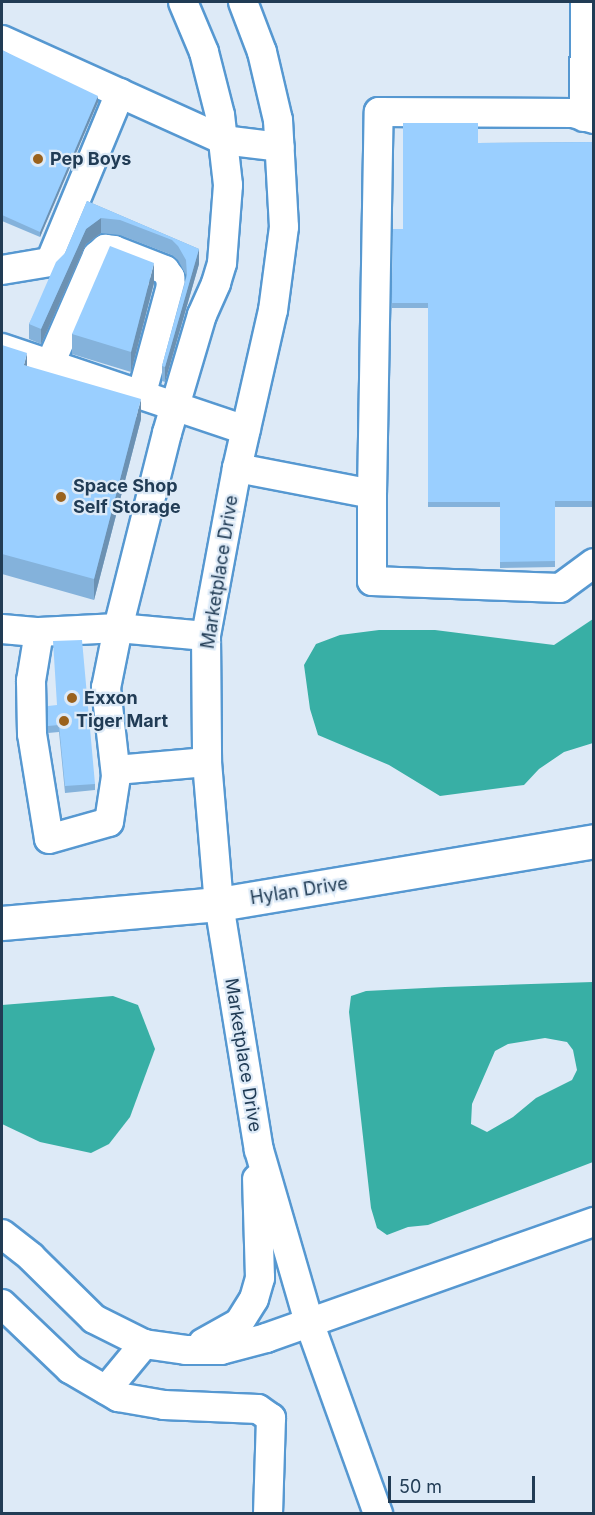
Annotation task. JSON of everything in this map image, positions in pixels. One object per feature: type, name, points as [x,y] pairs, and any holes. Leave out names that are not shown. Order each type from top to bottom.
[{"type":"main road","name":"Hylan Drive","points":[[2,924],[219,904],[594,841]]},
{"type":"street","points":[[39,632],[31,681],[32,734],[49,839],[109,822],[116,770],[106,688],[118,628],[176,405],[202,315],[216,284],[222,263],[228,185],[223,140],[204,52],[183,2]]},
{"type":"street","name":"Marketplace Drive","points":[[243,2],[262,52],[278,120],[284,227],[273,310],[237,468],[206,636],[207,762],[219,904],[259,1150],[309,1322],[378,1514]]},
{"type":"street","points":[[585,2],[589,118],[573,113],[379,112],[372,581],[560,588],[594,563]]},
{"type":"street","points":[[2,40],[223,140],[280,147]]},
{"type":"street","points":[[2,270],[50,262],[120,93]]},
{"type":"street","points":[[50,364],[97,256],[105,249],[114,250],[165,270],[170,277],[171,286],[142,393]]},
{"type":"street","points":[[2,348],[142,393],[246,430]]},
{"type":"street","points":[[237,468],[372,494]]},
{"type":"street","points":[[2,629],[39,632],[118,628],[206,636]]},
{"type":"street","points":[[116,770],[207,762]]},
{"type":"street","name":"Marketplace Drive","points":[[186,1350],[222,1335],[239,1323],[254,1299],[260,1278],[256,1186],[259,1150]]},
{"type":"street","points":[[2,1234],[31,1257],[94,1319],[144,1344],[186,1350],[221,1350],[266,1338],[594,1222]]},
{"type":"street","points":[[2,1304],[70,1369],[118,1396],[164,1405],[258,1409],[270,1418],[268,1514]]},
{"type":"street","points":[[106,1390],[144,1344]]},
{"type":"shaded area","points":[[593,619],[593,743],[564,752],[539,769],[524,785],[440,796],[389,765],[318,735],[310,709],[304,665],[316,644],[340,635],[379,630],[435,630],[554,645]]},
{"type":"shaded area","points":[[593,982],[593,1162],[428,1225],[408,1227],[387,1235],[377,1228],[371,1208],[349,1012],[351,996],[366,991]],"holes":[[[545,1038],[567,1042],[573,1050],[577,1070],[572,1080],[536,1098],[513,1117],[487,1132],[471,1124],[472,1104],[495,1051],[508,1044]]]},
{"type":"shaded area","points":[[113,996],[138,1005],[155,1049],[130,1117],[109,1144],[91,1153],[40,1142],[2,1124],[2,1005]]},
{"type":"building","name":"Pep Boys","points":[[2,50],[98,96],[40,232],[2,215]]},
{"type":"building","points":[[403,123],[478,123],[478,143],[594,142],[594,501],[555,501],[555,561],[500,562],[500,502],[428,502],[428,303],[392,303],[393,229],[403,229]]},
{"type":"building","points":[[87,201],[199,249],[165,367],[162,366],[187,275],[186,260],[172,240],[120,220],[101,218],[86,229],[41,329],[29,324],[56,262],[65,253]]},
{"type":"building","points":[[110,246],[154,263],[131,352],[72,334]]},
{"type":"building","name":"Space Shop Self Storage","points":[[2,345],[27,353],[24,365],[141,399],[94,579],[2,554]]},
{"type":"building","points":[[82,640],[95,784],[65,786],[59,725],[48,726],[48,706],[57,705],[53,641]]},
{"type":"place","name":"Pep Boys","points":[[38,159]]},
{"type":"place","name":"Space Shop Self Storage","points":[[61,497]]},
{"type":"place","name":"Exxon","points":[[72,698]]},
{"type":"place","name":"Tiger Mart","points":[[64,721]]}]
